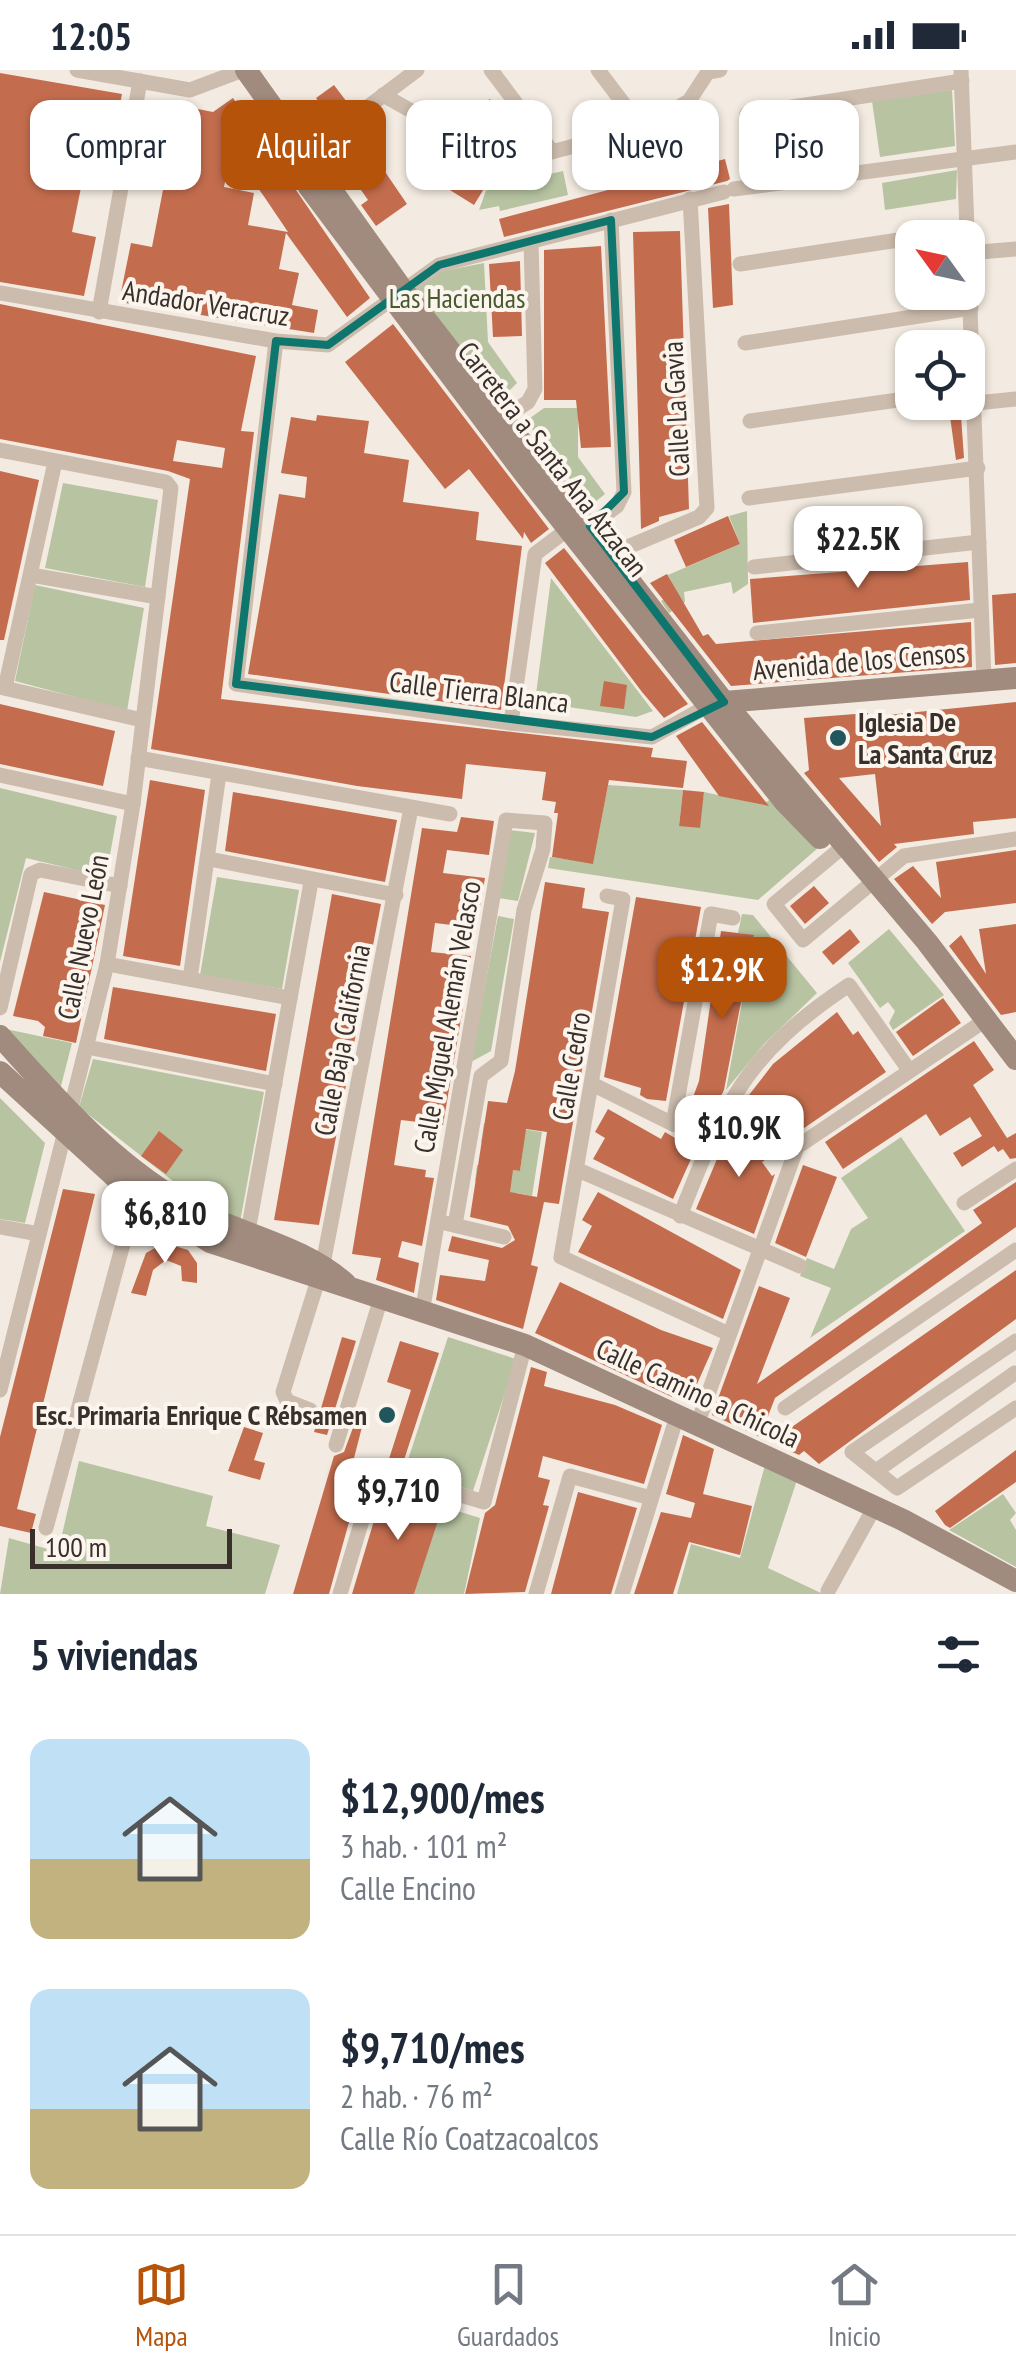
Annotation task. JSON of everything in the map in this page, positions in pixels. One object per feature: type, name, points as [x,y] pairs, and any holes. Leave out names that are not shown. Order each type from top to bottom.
[{"type":"street","points":[[77,70],[196,90],[241,71]]},
{"type":"street","points":[[376,100],[417,70]]},
{"type":"street","points":[[491,70],[514,100]]},
{"type":"street","points":[[598,70],[621,100]]},
{"type":"street","name":"Carretera a Santa Ana Atzacan","points":[[241,71],[260,100]]},
{"type":"street","points":[[686,100],[712,71]]},
{"type":"street","points":[[826,100],[962,76],[968,220]]},
{"type":"street","points":[[99,312],[140,81]]},
{"type":"street","points":[[382,95],[406,109]]},
{"type":"street","name":"Andador Veracruz","points":[[0,293],[276,341],[328,345],[439,264],[729,190],[1016,152]]},
{"type":"street","name":"Carretera a Santa Ana Atzacan","points":[[321,190],[396,294],[715,703],[750,732],[1016,1059]]},
{"type":"street","name":"Calle La Gavia","points":[[611,554],[699,518],[707,508],[690,199]]},
{"type":"street","points":[[511,724],[535,554],[617,506],[624,492],[610,220]]},
{"type":"street","points":[[740,264],[895,241]]},
{"type":"street","points":[[506,417],[528,402],[534,389],[531,242]]},
{"type":"street","points":[[985,252],[1016,249]]},
{"type":"street","name":"Carretera a Santa Ana Atzacan","points":[[396,294],[506,417],[579,527],[611,554],[792,811],[845,852]]},
{"type":"street","points":[[745,343],[957,310]]},
{"type":"street","name":"Calle Tierra Blanca","points":[[276,341],[236,684],[511,724],[652,738],[715,703]]},
{"type":"street","points":[[985,395],[1016,399]]},
{"type":"street","points":[[750,421],[895,400]]},
{"type":"street","points":[[975,420],[984,680]]},
{"type":"street","points":[[0,450],[55,462],[2,688],[142,720]]},
{"type":"street","name":"Calle Nuevo León","points":[[0,1390],[108,964],[138,758],[170,485],[55,462]]},
{"type":"street","points":[[749,498],[978,468]]},
{"type":"street","points":[[754,567],[979,542]]},
{"type":"street","points":[[31,575],[158,598]]},
{"type":"street","points":[[757,632],[980,610]]},
{"type":"street","name":"Avenida de los Censos","points":[[715,703],[1016,678]]},
{"type":"street","points":[[750,732],[748,711],[767,698]]},
{"type":"street","points":[[138,758],[450,814]]},
{"type":"street","points":[[0,774],[132,804]]},
{"type":"street","points":[[190,979],[219,774]]},
{"type":"street","name":"Calle Baja California","points":[[310,1410],[287,1401],[283,1392],[320,1272],[411,808]]},
{"type":"street","name":"Calle Miguel Alemán Velasco","points":[[422,1313],[506,820],[545,823],[543,850],[524,910],[500,1062],[481,1076],[455,1224]]},
{"type":"street","points":[[845,852],[774,904],[803,940],[872,879],[911,853],[1016,838]]},
{"type":"street","points":[[209,859],[311,882],[396,895]]},
{"type":"street","points":[[0,1008],[31,874],[35,871],[120,886]]},
{"type":"street","points":[[246,1244],[311,882]]},
{"type":"street","name":"Calle Cedro","points":[[607,896],[623,898],[594,1085],[561,1257],[729,1334]]},
{"type":"street","points":[[492,907],[524,910]]},
{"type":"street","points":[[674,1124],[711,914],[734,918]]},
{"type":"street","points":[[108,964],[290,998]]},
{"type":"street","points":[[680,1216],[730,1098],[768,1050],[849,984],[909,1070]]},
{"type":"street","points":[[622,1594],[651,1498],[729,1334],[797,1147],[986,1019]]},
{"type":"street","name":"Calle Camino a Chicola","points":[[0,1036],[67,1123]]},
{"type":"street","points":[[87,1047],[276,1084]]},
{"type":"street","name":"Calle Camino a Chicola","points":[[0,1072],[67,1123],[140,1187],[202,1213],[246,1244],[422,1313],[525,1344],[874,1508],[1016,1580]]},
{"type":"street","points":[[460,1078],[481,1076]]},
{"type":"street","points":[[594,1085],[674,1124],[711,1136]]},
{"type":"street","points":[[964,1203],[1016,1169]]},
{"type":"street","points":[[578,1170],[800,1266]]},
{"type":"street","points":[[46,1528],[140,1187]]},
{"type":"street","points":[[436,1222],[504,1237]]},
{"type":"street","points":[[0,1227],[39,1234]]},
{"type":"street","points":[[786,1408],[1016,1250]]},
{"type":"street","points":[[336,1445],[381,1298]]},
{"type":"street","points":[[0,1320],[17,1323]]},
{"type":"street","points":[[1016,1341],[852,1452],[897,1488],[1016,1408]]},
{"type":"street","points":[[340,1594],[377,1470],[484,1502],[525,1344]]},
{"type":"street","points":[[876,1471],[1016,1374],[1000,1351]]},
{"type":"street","points":[[536,1594],[570,1476],[651,1498]]},
{"type":"street","points":[[828,1592],[874,1508]]},
{"type":"highlighted area","points":[[611,220],[624,492],[590,526],[724,702],[652,737],[236,684],[276,341],[328,345],[439,265]]},
{"type":"green space","points":[[952,90],[955,146],[880,157],[872,101]]},
{"type":"green space","points":[[957,170],[956,199],[885,210],[882,183]]},
{"type":"green space","points":[[563,171],[568,195],[500,211],[499,206],[479,210],[486,190],[552,190],[552,174]]},
{"type":"green space","name":"Las Haciendas","points":[[484,263],[488,342],[517,383],[509,391],[492,388],[414,290],[438,272]]},
{"type":"green space","points":[[544,408],[578,408],[578,457],[605,494],[590,506],[526,421]]},
{"type":"green space","points":[[63,483],[158,500],[145,587],[45,568]]},
{"type":"green space","points":[[747,511],[748,584],[733,594],[731,582],[684,592],[685,602],[669,613],[661,601],[677,592],[668,575],[740,544],[729,516]]},
{"type":"green space","points":[[551,578],[653,711],[636,717],[535,702]]},
{"type":"green space","points":[[35,585],[144,608],[127,711],[15,681]]},
{"type":"green space","points":[[608,785],[683,790],[679,825],[699,828],[704,792],[763,805],[769,800],[818,848],[758,900],[548,868],[550,857],[593,863]]},
{"type":"green space","points":[[0,788],[117,816],[106,877],[26,858],[0,962]]},
{"type":"green space","points":[[509,830],[535,833],[518,901],[498,898]]},
{"type":"green space","points":[[217,877],[299,890],[282,989],[200,975]]},
{"type":"green space","points":[[742,914],[753,915],[817,993],[764,1044],[726,1090],[754,936],[738,933]]},
{"type":"green space","points":[[498,916],[514,919],[491,1051],[471,1062]]},
{"type":"green space","points":[[889,929],[944,995],[893,1030],[889,1023],[895,1011],[888,1002],[880,1008],[848,963]]},
{"type":"green space","points":[[1,1028],[72,1043],[60,1090]]},
{"type":"green space","points":[[93,1059],[264,1092],[240,1222],[211,1211],[79,1107]]},
{"type":"green space","points":[[747,1094],[793,1140],[788,1153],[758,1141],[761,1132],[731,1119]]},
{"type":"green space","points":[[0,1098],[45,1143],[25,1223],[0,1219]]},
{"type":"green space","points":[[484,1123],[542,1132],[532,1196],[517,1193],[515,1202],[508,1201],[510,1186],[475,1181],[477,1165],[520,1171],[523,1149],[481,1143]]},
{"type":"green space","points":[[901,1137],[965,1231],[810,1338],[831,1288],[800,1276],[807,1258],[834,1269],[851,1229],[868,1218],[841,1178]]},
{"type":"green space","points":[[448,1337],[516,1359],[473,1491],[405,1469]]},
{"type":"green space","points":[[79,1461],[213,1496],[206,1526],[280,1545],[265,1594],[0,1594],[9,1538],[58,1552]]},
{"type":"green space","points":[[765,1465],[798,1477],[768,1568],[823,1594],[677,1594],[691,1544],[740,1558]]},
{"type":"green space","points":[[1003,1494],[1016,1513],[1010,1520],[1016,1530],[1016,1567],[949,1530]]},
{"type":"green space","points":[[441,1506],[480,1518],[464,1594],[414,1594]]},
{"type":"building","points":[[0,73],[122,94],[121,100],[30,100],[30,190],[81,190],[72,232],[96,237],[84,296],[0,282]]},
{"type":"building","points":[[334,85],[345,100],[317,100]]},
{"type":"building","points":[[221,106],[221,190],[254,193],[248,225],[288,232],[259,190],[296,190],[370,298],[347,317],[286,233],[279,269],[299,273],[292,305],[318,310],[314,333],[119,302],[131,243],[152,247],[163,190],[201,190],[201,110],[213,112]]},
{"type":"building","points":[[725,159],[730,179],[719,183],[719,161]]},
{"type":"building","points":[[386,173],[407,204],[376,226],[361,205],[368,200],[361,190],[386,190]]},
{"type":"building","points":[[450,190],[483,190],[474,205]]},
{"type":"building","points":[[608,190],[691,190],[504,237],[499,219]]},
{"type":"building","points":[[729,204],[733,305],[713,308],[708,208]]},
{"type":"building","points":[[680,231],[689,509],[659,517],[659,521],[641,529],[633,232]]},
{"type":"building","points":[[601,246],[611,447],[581,448],[576,400],[544,400],[544,250]]},
{"type":"building","points":[[520,261],[522,336],[493,337],[489,264]]},
{"type":"building","points":[[0,304],[256,356],[241,431],[254,432],[221,699],[653,748],[651,757],[687,761],[683,788],[609,780],[593,864],[552,857],[558,813],[554,813],[556,802],[542,800],[546,772],[466,764],[462,799],[357,786],[151,749],[190,479],[168,471],[0,439]],"holes":[[[177,440],[225,448],[222,468],[173,461]]]},
{"type":"building","points":[[393,324],[549,529],[531,543],[524,532],[523,539],[469,469],[445,489],[345,362]]},
{"type":"building","points":[[317,415],[369,421],[364,453],[409,460],[403,502],[479,512],[476,540],[522,546],[501,710],[248,674],[279,494],[305,498],[307,477],[281,473],[291,417],[316,421]]},
{"type":"building","points":[[950,420],[961,420],[964,458],[956,460]]},
{"type":"building","points":[[0,471],[39,480],[4,640],[0,640]]},
{"type":"building","points":[[728,516],[740,544],[686,567],[674,540]]},
{"type":"building","points":[[564,548],[688,704],[664,718],[642,692],[545,563]]},
{"type":"building","points":[[968,562],[970,600],[753,623],[750,579]]},
{"type":"building","points":[[667,574],[703,636],[708,634],[716,644],[971,622],[972,667],[731,686],[650,583]]},
{"type":"building","points":[[1016,593],[1016,663],[995,665],[992,595]]},
{"type":"building","points":[[604,681],[627,685],[624,709],[600,706]]},
{"type":"building","points":[[1016,702],[1016,818],[973,822],[974,834],[894,844],[897,847],[879,862],[804,773],[809,770],[804,718],[868,713],[868,717]],"holes":[[[875,774],[881,826],[839,778]]]},
{"type":"building","points":[[0,704],[115,731],[103,786],[0,764]]},
{"type":"building","points":[[702,722],[769,806],[719,796],[676,736]]},
{"type":"building","points":[[150,780],[205,790],[180,966],[123,956]]},
{"type":"building","points":[[683,790],[704,792],[700,828],[679,826]]},
{"type":"building","points":[[233,792],[397,820],[385,882],[225,851]]},
{"type":"building","points":[[461,817],[494,821],[489,855],[447,850],[443,873],[485,878],[476,928],[435,923],[431,952],[471,956],[468,975],[453,974],[447,1004],[463,1007],[443,1125],[401,1120],[394,1165],[426,1170],[425,1177],[434,1178],[422,1246],[402,1241],[398,1257],[419,1263],[414,1293],[376,1280],[381,1258],[352,1254],[422,828],[457,832]]},
{"type":"building","points":[[1016,850],[1016,903],[945,912],[932,924],[894,879],[913,866],[941,898],[936,862]]},
{"type":"building","points":[[545,882],[585,888],[582,908],[609,912],[559,1204],[544,1202],[531,1265],[538,1267],[523,1329],[436,1300],[440,1275],[485,1281],[489,1260],[448,1251],[452,1236],[502,1248],[515,1240],[508,1226],[470,1217],[488,1101],[507,1103]],"holes":[[[526,1129],[547,1132],[537,1197],[510,1192],[513,1170],[520,1171]]]},
{"type":"building","points":[[814,886],[829,903],[805,924],[790,906]]},
{"type":"building","points":[[44,892],[105,905],[76,1043],[43,1036],[45,1027],[38,1021],[13,1016]]},
{"type":"building","points":[[332,894],[381,904],[319,1225],[274,1220]]},
{"type":"building","points":[[636,897],[701,907],[666,1101],[647,1099],[640,1095],[641,1088],[604,1077]]},
{"type":"building","points":[[1016,924],[1016,1012],[1001,1015],[949,946],[961,935],[986,974],[979,929]]},
{"type":"building","points":[[850,929],[860,942],[833,965],[822,952]]},
{"type":"building","points":[[721,931],[754,935],[724,1090],[707,1123],[686,1116],[699,1081]]},
{"type":"building","points":[[113,987],[276,1014],[266,1071],[104,1039]]},
{"type":"building","points":[[943,998],[961,1023],[913,1056],[896,1032]]},
{"type":"building","points":[[837,1012],[853,1035],[858,1031],[886,1072],[791,1137],[749,1095],[773,1064]]},
{"type":"building","points":[[974,1041],[994,1070],[973,1085],[1007,1138],[1016,1133],[1016,1158],[1010,1159],[1003,1149],[998,1152],[994,1146],[962,1167],[953,1153],[982,1136],[970,1117],[940,1136],[926,1114],[843,1169],[825,1142]]},
{"type":"building","points":[[608,1109],[661,1139],[665,1132],[695,1150],[673,1199],[593,1159],[605,1138],[595,1132]]},
{"type":"building","points":[[733,1121],[761,1132],[757,1141],[779,1150],[762,1162],[772,1176],[775,1174],[754,1234],[696,1209]]},
{"type":"building","points":[[159,1131],[183,1150],[166,1174],[141,1156]]},
{"type":"building","points":[[803,1165],[837,1177],[806,1257],[775,1243]]},
{"type":"building","points":[[1016,1182],[1016,1227],[775,1398],[760,1437],[712,1415],[759,1286],[790,1298],[757,1384],[982,1223],[973,1210]]},
{"type":"building","points":[[63,1189],[95,1194],[17,1509],[36,1514],[31,1533],[0,1526],[0,1437]]},
{"type":"building","points":[[598,1192],[741,1270],[723,1319],[578,1252],[592,1226],[582,1220]]},
{"type":"building","points":[[164,1243],[188,1250],[197,1263],[197,1283],[182,1281],[181,1266],[166,1260],[153,1270],[146,1296],[131,1293],[146,1253]]},
{"type":"building","points":[[1016,1270],[1016,1319],[819,1464],[804,1451],[799,1455],[790,1451],[779,1436]]},
{"type":"building","points":[[560,1282],[661,1330],[713,1348],[693,1393],[675,1388],[672,1397],[535,1333]]},
{"type":"building","points":[[342,1337],[356,1341],[327,1435],[314,1432]]},
{"type":"building","points":[[400,1341],[439,1353],[402,1466],[388,1462],[411,1390],[387,1382]]},
{"type":"building","points":[[531,1367],[547,1372],[544,1386],[615,1405],[662,1425],[644,1484],[543,1456],[538,1477],[550,1480],[543,1505],[549,1506],[525,1592],[465,1594],[485,1513],[495,1505]]},
{"type":"building","points":[[354,1425],[362,1427],[354,1458],[366,1461],[329,1594],[293,1594],[334,1456],[344,1452]]},
{"type":"building","points":[[244,1427],[263,1433],[254,1460],[265,1463],[260,1480],[228,1471]]},
{"type":"building","points":[[683,1435],[714,1449],[703,1494],[752,1506],[740,1555],[689,1542],[673,1594],[634,1594],[661,1512],[691,1518],[695,1503],[666,1494]]},
{"type":"building","points":[[1016,1450],[1016,1482],[950,1528],[945,1525],[935,1511]]},
{"type":"building","points":[[385,1484],[444,1502],[414,1594],[352,1594]]},
{"type":"building","points":[[578,1492],[637,1508],[611,1594],[551,1594]]},
{"type":"place","name":"Iglesia De La Santa Cruz","points":[[838,738]]},
{"type":"place","name":"Esc. Primaria Enrique C Rébsamen","points":[[387,1415]]}]
